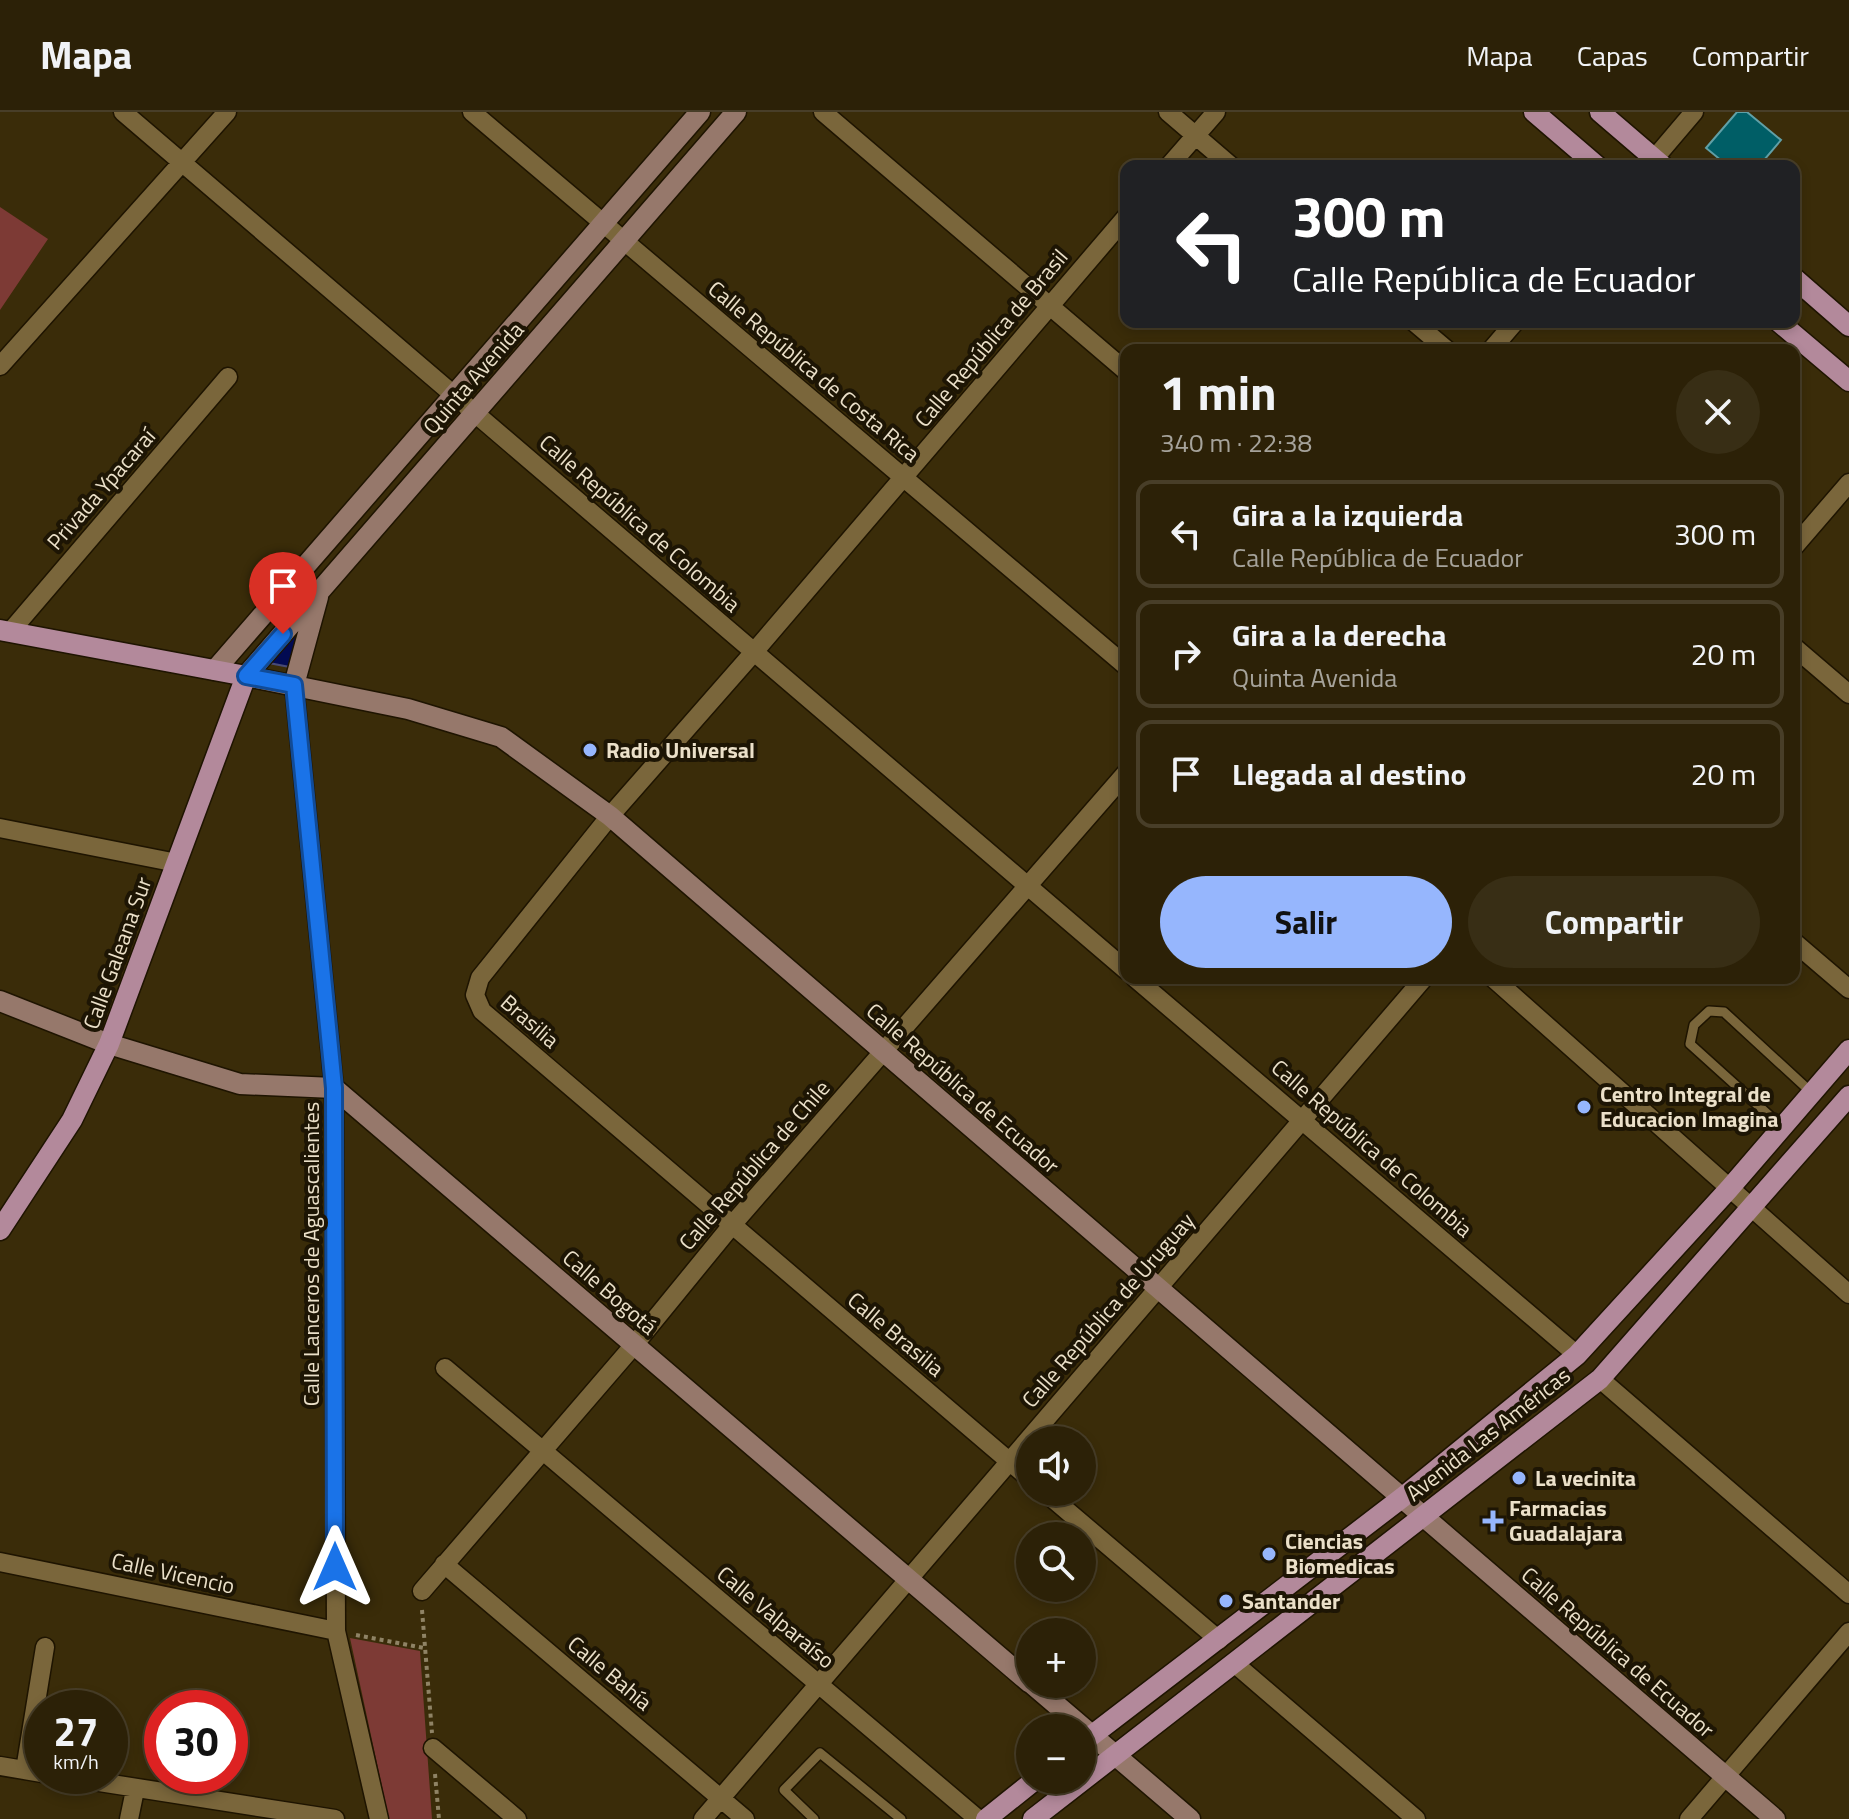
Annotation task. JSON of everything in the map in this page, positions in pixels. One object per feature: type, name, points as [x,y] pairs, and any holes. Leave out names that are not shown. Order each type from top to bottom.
[{"type":"main road","points":[[1534,112],[1590,160]]},
{"type":"main road","points":[[1600,112],[1657,160]]},
{"type":"main road","points":[[1800,283],[1849,326]]},
{"type":"main road","points":[[1786,328],[1849,381]]},
{"type":"main road","name":"Calle República de Ecuador","points":[[5,631],[246,676]]},
{"type":"main road","name":"Calle Galeana Sur","points":[[0,1230],[72,1120],[109,1044],[246,676]]},
{"type":"main road","name":"Avenida Las Américas","points":[[1096,1732],[1403,1497],[1577,1355],[1729,1189],[1849,1050]]},
{"type":"main road","name":"Avenida Las Américas","points":[[1033,1819],[1600,1379],[1849,1096]]},
{"type":"main road","points":[[986,1819],[1017,1794]]},
{"type":"street","name":"Calle República de Colombia","points":[[123,112],[1120,965]]},
{"type":"street","points":[[0,366],[227,112]]},
{"type":"street","name":"Calle República de Costa Rica","points":[[472,112],[1120,661]]},
{"type":"street","name":"Quinta Avenida","points":[[215,670],[700,112]]},
{"type":"street","name":"Quinta Avenida","points":[[246,676],[736,112]]},
{"type":"street","points":[[823,112],[1120,366]]},
{"type":"street","points":[[1168,112],[1224,160]]},
{"type":"street","points":[[1174,160],[1216,112]]},
{"type":"street","points":[[1660,160],[1694,112]]},
{"type":"street","name":"Calle República de Brasil","points":[[610,816],[1120,224]]},
{"type":"street","points":[[1421,328],[1440,344]]},
{"type":"street","points":[[1496,344],[1510,328]]},
{"type":"street","name":"Privada Ypacaraí","points":[[5,631],[228,377]]},
{"type":"street","points":[[1800,540],[1849,483]]},
{"type":"street","points":[[294,685],[319,592]]},
{"type":"street","points":[[1800,652],[1849,694]]},
{"type":"street","name":"Calle República de Ecuador","points":[[246,676],[408,709],[501,737],[610,816],[1775,1819]]},
{"type":"street","name":"Calle Lanceros de Aguascalientes","points":[[294,685],[334,1088],[336,1631],[379,1819]]},
{"type":"street","name":"Calle República de Chile","points":[[422,1591],[634,1345],[732,1225],[1120,780]]},
{"type":"street","name":"Brasilia","points":[[610,816],[480,978],[475,995],[482,1011],[732,1225]]},
{"type":"street","points":[[0,828],[177,863]]},
{"type":"street","points":[[1800,947],[1849,989]]},
{"type":"street","name":"Calle República de Colombia","points":[[1142,984],[1577,1355]]},
{"type":"street","name":"Calle República de Uruguay","points":[[703,1819],[1419,984]]},
{"type":"street","points":[[1500,984],[1849,1294]]},
{"type":"street","points":[[0,1001],[109,1044],[240,1084],[334,1088]]},
{"type":"street","name":"Calle Bogotá","points":[[334,1088],[1016,1670]]},
{"type":"street","name":"Calle Brasilia","points":[[732,1225],[1016,1467]]},
{"type":"street","name":"Calle Valparaíso","points":[[445,1368],[978,1819]]},
{"type":"street","points":[[1600,1379],[1849,1594]]},
{"type":"street","points":[[1061,1506],[1219,1640]]},
{"type":"street","name":"Calle Vicencio","points":[[0,1562],[336,1631]]},
{"type":"street","name":"Calle Bahía","points":[[444,1564],[745,1819]]},
{"type":"street","points":[[1689,1819],[1849,1632]]},
{"type":"street","points":[[41,1690],[45,1647]]},
{"type":"street","points":[[1234,1663],[1416,1819]]},
{"type":"street","name":"Calle Bogotá","points":[[1046,1698],[1062,1714]]},
{"type":"street","name":"Calle Bogotá","points":[[1096,1744],[1114,1754],[1190,1819]]},
{"type":"street","points":[[433,1748],[517,1819]]},
{"type":"street","points":[[0,1766],[24,1770]]},
{"type":"street","points":[[128,1789],[335,1819]]},
{"type":"street","points":[[129,1819],[135,1790]]},
{"type":"lane","points":[[1782,1127],[1690,1044],[1694,1025],[1709,1011],[1724,1012],[1812,1093]]},
{"type":"lane","points":[[814,1819],[784,1790],[820,1753],[901,1819]]},
{"type":"path","points":[[336,1631],[424,1648],[422,1591]]},
{"type":"shaded area","points":[[0,207],[48,239],[0,310]]},
{"type":"shaded area","points":[[299,627],[295,668],[269,663]]},
{"type":"shaded area","points":[[350,1638],[420,1651],[432,1819],[389,1819]]},
{"type":"building","points":[[1737,112],[1747,112],[1781,140],[1764,160],[1721,160],[1706,148]]},
{"type":"place","name":"Radio Universal","points":[[590,750]]},
{"type":"place","name":"Centro Integral de Educacion Imagina","points":[[1584,1107]]},
{"type":"place","name":"La vecinita","points":[[1519,1478]]},
{"type":"place","name":"Farmacias Guadalajara","points":[[1493,1521]]},
{"type":"place","name":"Ciencias Biomedicas","points":[[1269,1554]]},
{"type":"place","name":"Santander","points":[[1226,1601]]},
{"type":"route","points":[[283,634],[246,676],[294,685],[334,1088],[335,1567]]}]
